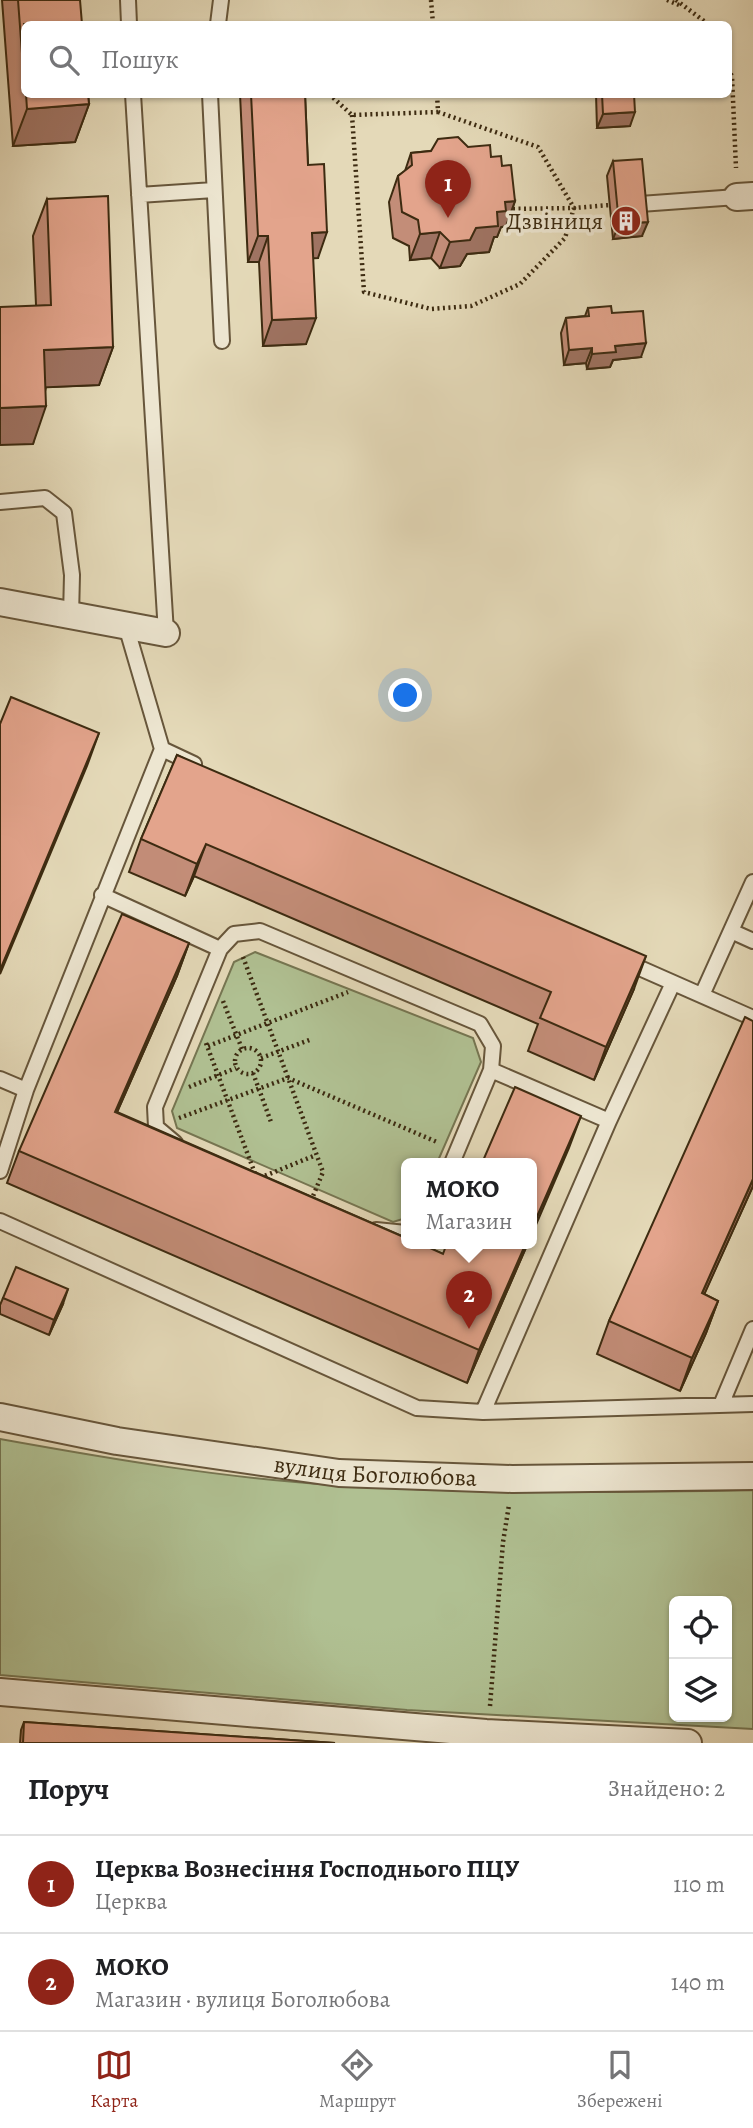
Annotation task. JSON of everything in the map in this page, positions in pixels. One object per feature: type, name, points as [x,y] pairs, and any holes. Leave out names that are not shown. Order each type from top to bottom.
[{"type":"street","points":[[0,602],[166,634]]},
{"type":"street","name":"вулиця Боголюбова","points":[[0,1417],[117,1441],[339,1473],[512,1479],[753,1476]]},
{"type":"street","points":[[0,1692],[471,1736],[688,1743]]},
{"type":"lane","points":[[128,0],[129,21]]},
{"type":"lane","points":[[218,21],[221,0]]},
{"type":"lane","points":[[133,98],[166,634]]},
{"type":"lane","points":[[209,98],[222,341]]},
{"type":"lane","points":[[139,195],[214,190]]},
{"type":"lane","points":[[639,204],[745,196]]},
{"type":"lane","points":[[0,502],[45,498],[64,513],[72,575],[71,616]]},
{"type":"lane","points":[[0,1171],[26,1090],[162,749],[126,626]]},
{"type":"lane","points":[[162,749],[212,772]]},
{"type":"lane","points":[[702,995],[753,881]]},
{"type":"lane","points":[[102,895],[220,949]]},
{"type":"lane","points":[[187,1149],[176,1144],[156,1127],[155,1107],[220,949],[234,934],[260,931],[480,1024],[493,1046],[491,1070],[454,1156]]},
{"type":"lane","points":[[731,931],[753,941]]},
{"type":"lane","points":[[610,955],[753,1018]]},
{"type":"lane","points":[[483,1412],[609,1121],[673,983]]},
{"type":"lane","points":[[491,1070],[609,1121]]},
{"type":"lane","points":[[0,1079],[26,1090]]},
{"type":"lane","points":[[0,1221],[417,1408],[483,1412],[753,1404]]},
{"type":"lane","points":[[359,1223],[382,1233],[401,1233]]},
{"type":"lane","points":[[721,1405],[753,1329]]},
{"type":"path","points":[[431,0],[433,21]]},
{"type":"path","points":[[667,0],[704,21]]},
{"type":"path","points":[[676,0],[681,6]]},
{"type":"path","points":[[732,76],[745,196]]},
{"type":"path","points":[[333,98],[352,115],[364,292],[431,309],[471,306],[520,284],[565,239],[574,208],[538,147],[439,112],[352,115]]},
{"type":"path","points":[[437,98],[439,112]]},
{"type":"path","points":[[504,209],[610,205]]},
{"type":"path","points":[[234,934],[323,1172],[311,1202]]},
{"type":"path","points":[[208,1046],[379,980]]},
{"type":"path","points":[[223,1001],[242,1049]]},
{"type":"path","points":[[194,1011],[257,1179],[316,1155]]},
{"type":"path","points":[[261,1058],[312,1039]]},
{"type":"path","points":[[242,1049],[253,1049],[261,1058],[260,1067],[253,1073],[244,1074],[236,1068],[235,1056],[242,1049]]},
{"type":"path","points":[[190,1087],[236,1068]]},
{"type":"path","points":[[253,1073],[271,1122]]},
{"type":"path","points":[[156,1127],[288,1078],[454,1156]]},
{"type":"path","points":[[471,1736],[512,1479]]},
{"type":"green space","points":[[255,952],[473,1038],[481,1062],[439,1158],[401,1158],[401,1220],[393,1222],[177,1128],[172,1111],[234,962]]},
{"type":"green space","points":[[0,1439],[209,1473],[335,1485],[544,1492],[753,1490],[753,1729],[407,1710],[0,1675]]},
{"type":"building","points":[[18,0],[80,0],[82,21],[21,21],[21,40]]},
{"type":"building","points":[[26,98],[88,98],[89,104],[27,109]]},
{"type":"building","points":[[251,98],[305,98],[308,165],[324,164],[327,232],[312,233],[316,318],[272,320],[268,236],[258,236]]},
{"type":"building","points":[[602,98],[634,98],[635,112],[603,114]]},
{"type":"building","points":[[458,137],[468,147],[490,145],[491,157],[501,156],[502,166],[511,165],[515,201],[505,202],[506,211],[497,212],[498,226],[476,228],[470,240],[450,242],[440,232],[420,234],[418,220],[402,212],[398,176],[412,165],[411,153],[431,151],[438,139]]},
{"type":"building","points":[[642,159],[648,222],[619,224],[613,161]]},
{"type":"building","points":[[108,196],[113,347],[44,350],[46,406],[0,408],[0,307],[51,305],[47,199]]},
{"type":"building","points":[[611,306],[612,313],[643,311],[646,343],[615,346],[616,352],[592,354],[592,348],[569,350],[566,318],[589,316],[588,308]]},
{"type":"building","points":[[11,697],[99,733],[0,970],[0,724]]},
{"type":"building","points":[[177,755],[646,956],[606,1047],[540,1018],[551,992],[206,844],[197,864],[141,839]]},
{"type":"building","points":[[122,914],[189,943],[115,1112],[401,1236],[401,1249],[432,1249],[443,1254],[445,1249],[523,1249],[479,1350],[19,1151]]},
{"type":"building","points":[[745,1017],[753,1021],[753,1179],[702,1293],[718,1301],[692,1358],[609,1321]]},
{"type":"building","points":[[515,1087],[581,1116],[537,1217],[537,1158],[484,1158]]},
{"type":"building","points":[[16,1267],[68,1289],[54,1320],[3,1298]]},
{"type":"building","points":[[24,1722],[335,1743],[23,1743]]},
{"type":"place","name":"Церква Вознесіння Господнього ПЦУ","points":[[448,218]]},
{"type":"place","name":"Дзвіниця","points":[[626,221]]},
{"type":"place","name":"МОКО","points":[[469,1329]]}]
